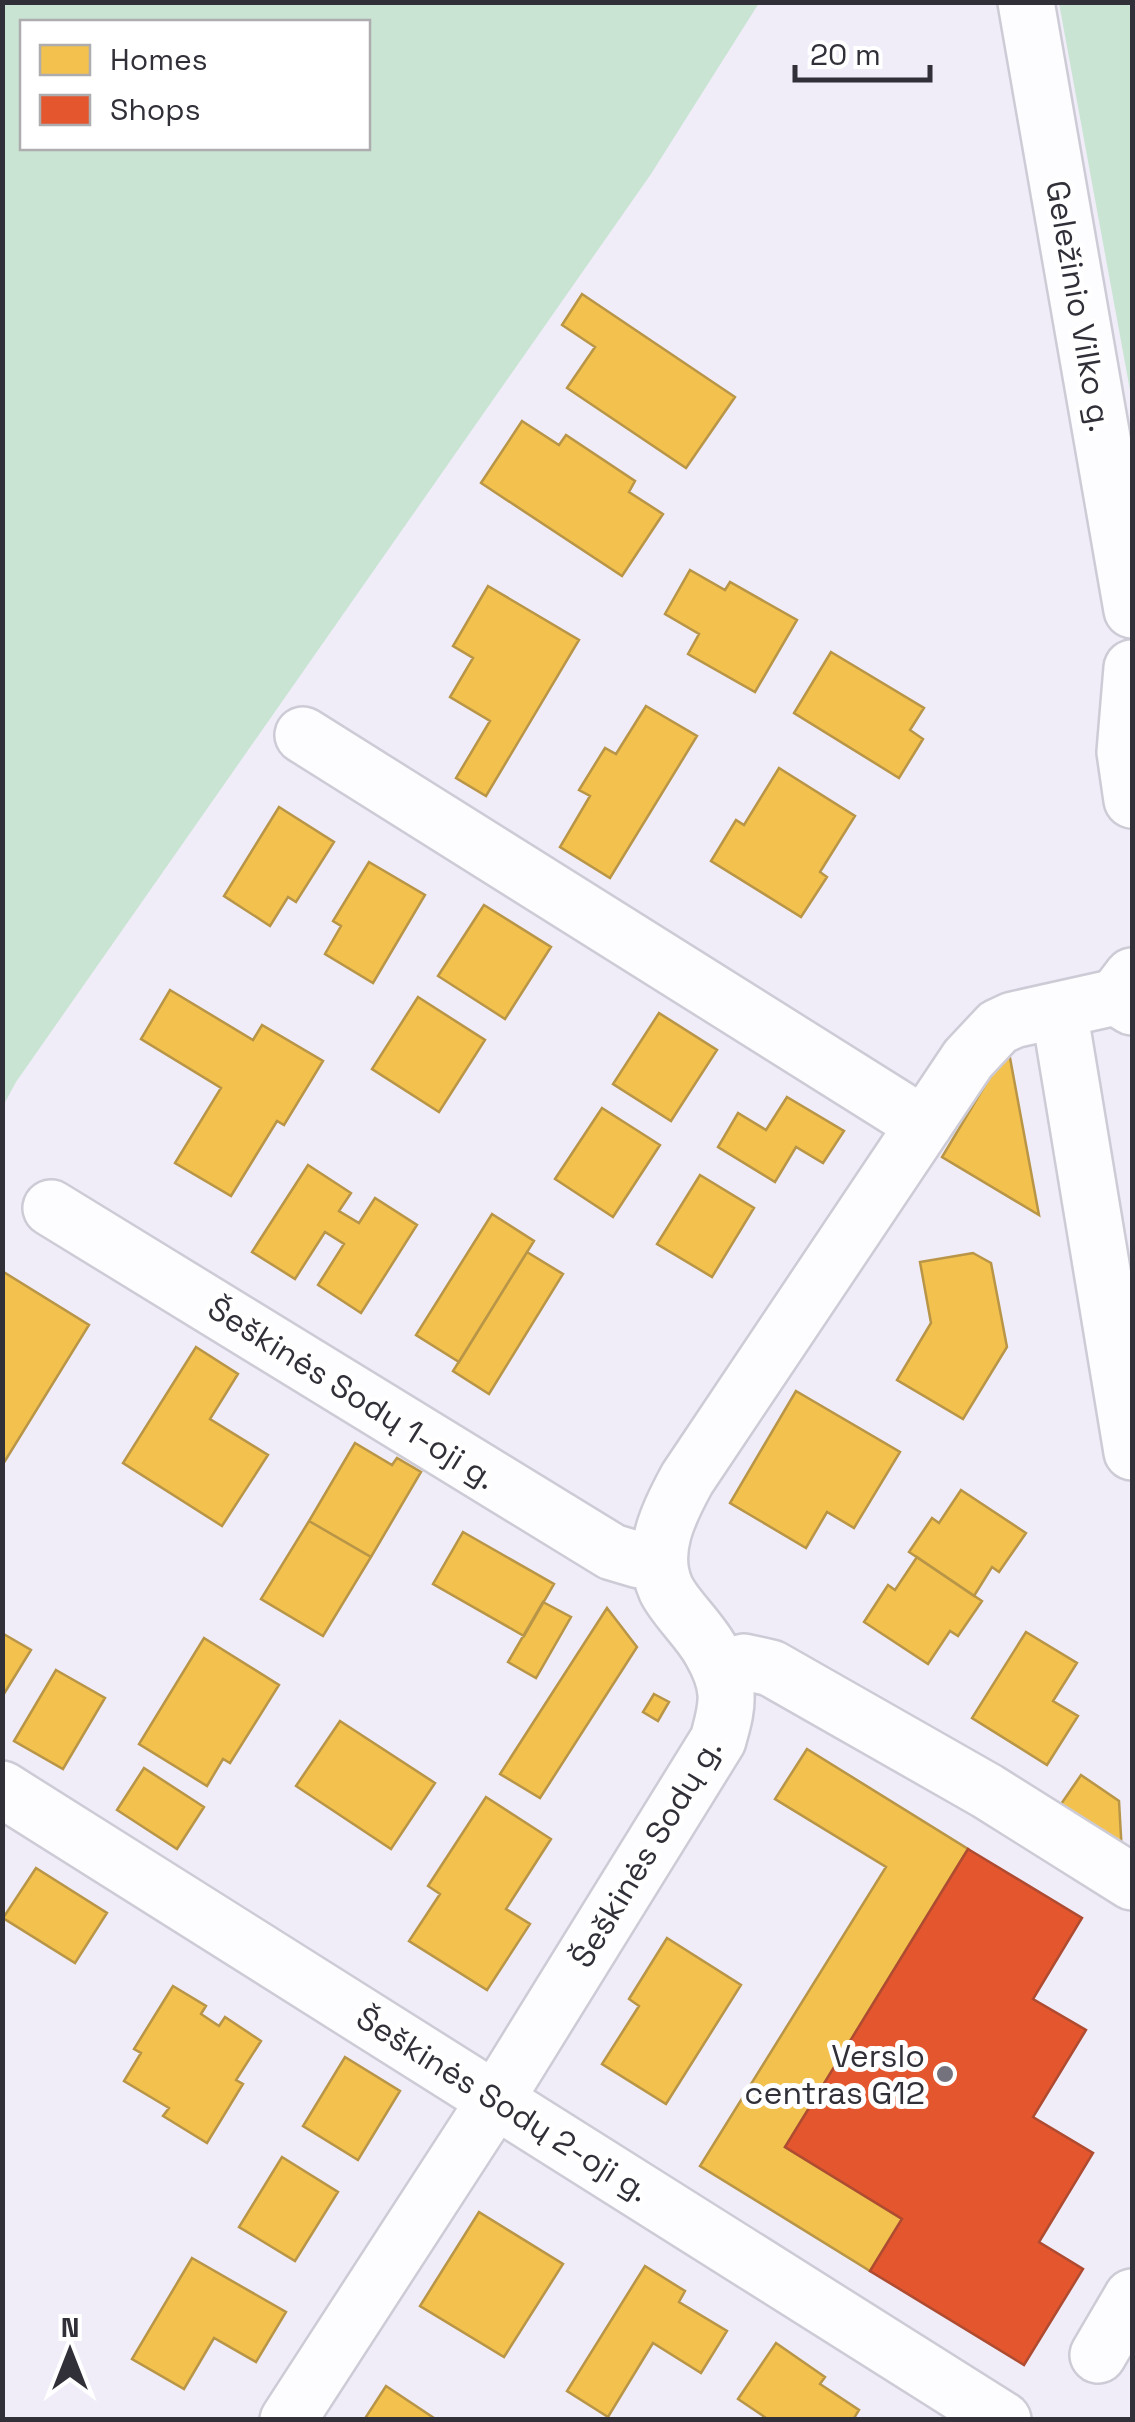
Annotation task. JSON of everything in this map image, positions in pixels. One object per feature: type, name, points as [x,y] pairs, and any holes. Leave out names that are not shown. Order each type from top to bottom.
[{"type":"main road","name":"Geležinio Vilko g.","points":[[1026,2],[1132,610]]},
{"type":"main road","points":[[1132,668],[1125,752],[1132,800]]},
{"type":"main road","points":[[303,735],[924,1125]]},
{"type":"main road","points":[[660,1559],[670,1509],[687,1479],[968,1059],[998,1027],[1013,1020],[1127,993]]},
{"type":"main road","points":[[1060,1010],[1132,1452]]},
{"type":"main road","name":"Šeškinės Sodų 1-oji g.","points":[[51,1208],[612,1552],[639,1560],[660,1559]]},
{"type":"main road","name":"Šeškinės Sodų g.","points":[[288,2420],[496,2099],[718,1740],[726,1710],[721,1668],[702,1633],[666,1589],[660,1559]]},
{"type":"main road","points":[[721,1668],[744,1662],[771,1668],[987,1791],[1132,1882]]},
{"type":"main road","name":"Šeškinės Sodų 2-oji g.","points":[[2,1789],[1003,2420]]},
{"type":"main road","points":[[1098,2355],[1132,2297]]},
{"type":"green space","points":[[3,2],[759,3],[651,174],[16,1082],[3,1106]]},
{"type":"green space","points":[[1059,3],[1132,3],[1132,401]]},
{"type":"building: Homes","points":[[582,294],[735,397],[686,468],[567,388],[595,347],[562,325]]},
{"type":"building: Homes","points":[[522,421],[559,445],[566,435],[635,481],[629,492],[663,514],[622,576],[481,483]]},
{"type":"building: Homes","points":[[690,570],[725,590],[730,582],[797,620],[755,692],[688,654],[699,634],[665,614]]},
{"type":"building: Homes","points":[[488,586],[579,640],[486,796],[456,778],[490,721],[450,697],[473,658],[453,646]]},
{"type":"building: Homes","points":[[831,652],[924,708],[910,730],[923,739],[899,778],[794,713]]},
{"type":"building: Homes","points":[[646,706],[697,736],[610,878],[560,847],[590,796],[579,790],[605,748],[616,754]]},
{"type":"building: Homes","points":[[779,768],[855,816],[820,872],[827,877],[801,917],[711,861],[736,820],[744,825]]},
{"type":"building: Homes","points":[[279,807],[334,842],[296,902],[288,897],[270,926],[224,896]]},
{"type":"building: Homes","points":[[369,862],[425,895],[373,983],[325,954],[341,926],[333,921]]},
{"type":"building: Homes","points":[[484,905],[551,947],[505,1019],[438,976]]},
{"type":"building: Homes","points":[[170,990],[253,1040],[262,1025],[323,1061],[284,1125],[277,1121],[231,1196],[175,1163],[221,1088],[141,1039]]},
{"type":"building: Homes","points":[[418,997],[485,1040],[439,1112],[372,1069]]},
{"type":"building: Homes","points":[[659,1013],[717,1050],[671,1121],[613,1084]]},
{"type":"building: Homes","points":[[1008,1047],[1039,1215],[942,1157]]},
{"type":"building: Homes","points":[[787,1097],[844,1131],[823,1163],[796,1147],[775,1182],[718,1147],[738,1113],[766,1130]]},
{"type":"building: Homes","points":[[602,1108],[660,1145],[613,1217],[555,1179]]},
{"type":"building: Homes","points":[[308,1165],[351,1193],[339,1211],[359,1223],[375,1198],[417,1225],[361,1313],[318,1285],[344,1244],[325,1232],[295,1279],[252,1252]]},
{"type":"building: Homes","points":[[700,1175],[754,1208],[712,1277],[657,1244]]},
{"type":"building: Homes","points":[[492,1214],[534,1241],[459,1362],[416,1335]]},
{"type":"building: Homes","points":[[527,1252],[563,1274],[489,1394],[453,1371]]},
{"type":"building: Homes","points":[[973,1253],[991,1263],[1007,1347],[963,1419],[897,1380],[931,1323],[920,1262]]},
{"type":"building: Homes","points":[[2,1271],[89,1325],[5,1461],[2,1459]]},
{"type":"building: Homes","points":[[196,1347],[238,1374],[210,1419],[268,1455],[222,1526],[123,1463]]},
{"type":"building: Homes","points":[[796,1391],[900,1452],[854,1528],[827,1512],[806,1548],[730,1503]]},
{"type":"building: Homes","points":[[355,1443],[392,1465],[397,1458],[421,1472],[371,1557],[309,1521]]},
{"type":"building: Homes","points":[[961,1490],[1026,1533],[999,1572],[992,1567],[974,1596],[909,1552],[932,1518],[939,1523]]},
{"type":"building: Homes","points":[[309,1521],[371,1557],[323,1636],[261,1599]]},
{"type":"building: Homes","points":[[463,1532],[554,1584],[524,1636],[433,1584]]},
{"type":"building: Homes","points":[[917,1557],[982,1601],[958,1636],[950,1631],[928,1664],[864,1622],[888,1585],[895,1590]]},
{"type":"building: Homes","points":[[543,1602],[571,1617],[536,1678],[508,1662]]},
{"type":"building: Homes","points":[[607,1608],[637,1647],[540,1798],[500,1774]]},
{"type":"building: Homes","points":[[1026,1632],[1077,1663],[1053,1701],[1078,1716],[1047,1765],[972,1718]]},
{"type":"building: Homes","points":[[2,1633],[31,1650],[2,1697]]},
{"type":"building: Homes","points":[[204,1638],[279,1685],[230,1763],[223,1759],[207,1786],[139,1744]]},
{"type":"building: Homes","points":[[56,1670],[105,1698],[63,1769],[14,1741]]},
{"type":"building: Homes","points":[[654,1694],[669,1702],[658,1721],[643,1712]]},
{"type":"building: Homes","points":[[340,1721],[435,1783],[391,1849],[296,1786]]},
{"type":"building: Homes","points":[[807,1749],[968,1849],[785,2147],[902,2219],[870,2271],[700,2166],[886,1867],[775,1799]]},
{"type":"building: Homes","points":[[144,1768],[204,1807],[177,1849],[117,1810]]},
{"type":"building: Homes","points":[[1081,1775],[1119,1801],[1122,1854],[1057,1810]]},
{"type":"building: Homes","points":[[486,1797],[551,1839],[506,1909],[530,1924],[487,1990],[409,1941],[440,1894],[428,1886]]},
{"type":"building: Homes","points":[[36,1868],[107,1913],[75,1963],[3,1918]]},
{"type":"building: Homes","points":[[667,1938],[741,1985],[666,2104],[602,2064],[639,2006],[629,1999]]},
{"type":"building: Homes","points":[[173,1986],[206,2006],[201,2014],[219,2026],[225,2017],[261,2041],[236,2080],[243,2084],[207,2143],[163,2116],[169,2108],[124,2081],[141,2053],[134,2049]]},
{"type":"building: Homes","points":[[345,2057],[400,2091],[358,2160],[303,2126]]},
{"type":"building: Homes","points":[[282,2157],[338,2192],[295,2261],[239,2227]]},
{"type":"building: Homes","points":[[479,2212],[563,2264],[504,2357],[420,2306]]},
{"type":"building: Homes","points":[[192,2258],[286,2312],[256,2362],[214,2338],[184,2389],[132,2359]]},
{"type":"building: Homes","points":[[645,2266],[685,2291],[679,2302],[727,2331],[701,2373],[653,2343],[608,2417],[567,2391]]},
{"type":"building: Homes","points":[[776,2343],[825,2377],[820,2384],[859,2410],[853,2420],[769,2420],[738,2399]]},
{"type":"building: Homes","points":[[386,2386],[437,2420],[364,2420]]},
{"type":"building: Shops","name":"Verslo centras G12","points":[[968,1849],[1082,1918],[1033,1999],[1086,2030],[1033,2117],[1093,2153],[1039,2242],[1083,2269],[1024,2365],[870,2271],[902,2219],[785,2147]]},
{"type":"place","name":"Verslo centras G12","points":[[945,2074]]}]
